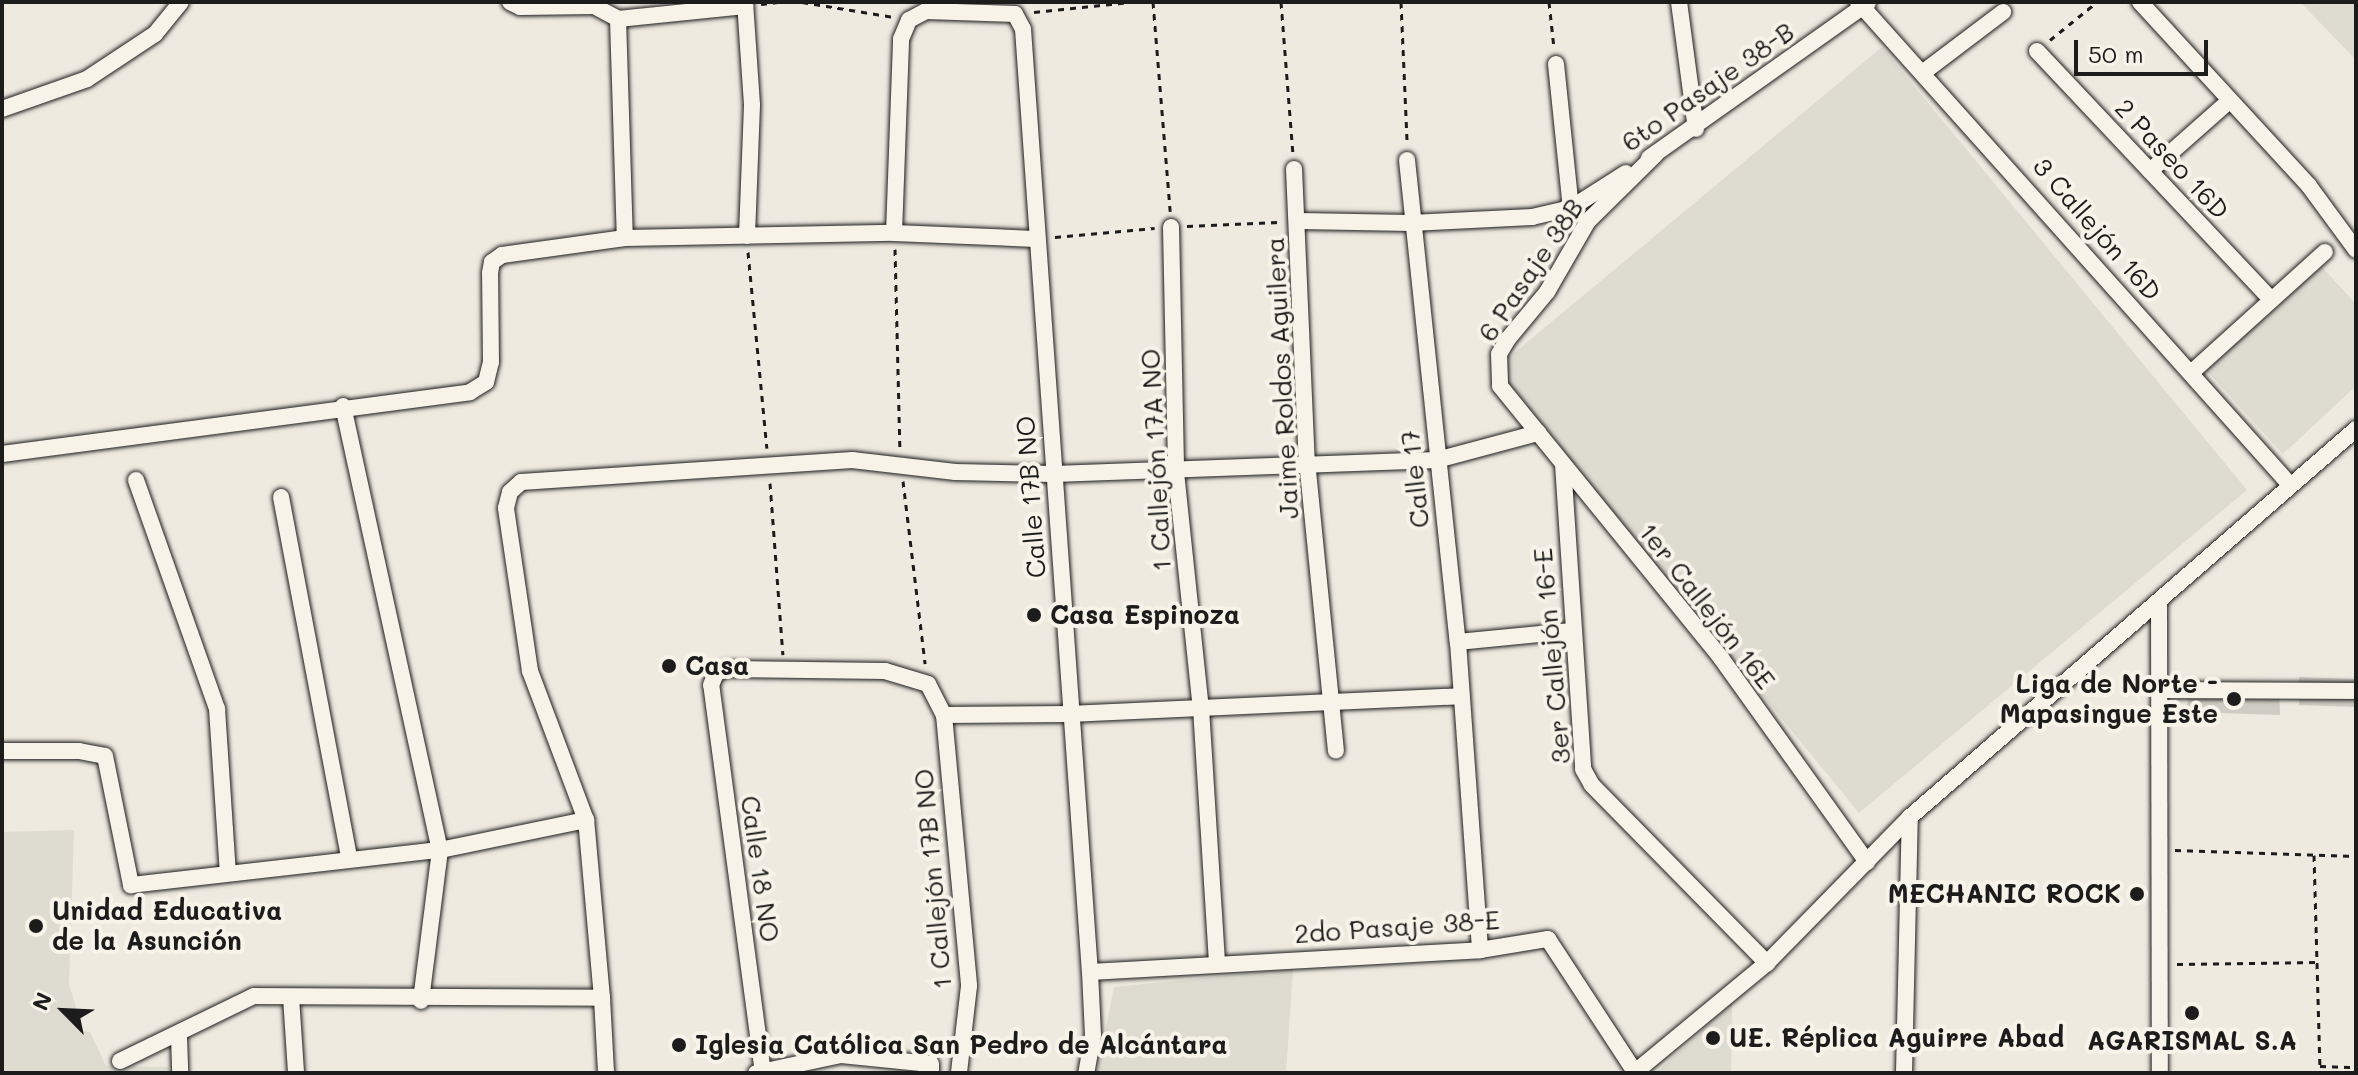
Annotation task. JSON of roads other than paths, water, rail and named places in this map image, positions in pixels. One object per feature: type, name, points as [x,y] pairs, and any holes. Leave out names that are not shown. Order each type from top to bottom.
[{"type":"street","points":[[2,109],[87,79],[155,34],[181,2]]},
{"type":"street","points":[[510,2],[520,7],[594,6],[618,19],[745,4],[752,105],[747,236]]},
{"type":"street","points":[[1679,2],[1696,129]]},
{"type":"street","points":[[2140,2],[2309,186],[2356,250]]},
{"type":"street","name":"6to Pasaje 38-B","points":[[1299,221],[1411,223],[1532,217],[1571,208],[1696,129],[1863,4]]},
{"type":"street","name":"3 Callejón 16D","points":[[1863,4],[2291,486]]},
{"type":"street","name":"Calle 17B NO","points":[[894,233],[901,39],[909,20],[926,11],[1015,14],[1023,29],[1035,239],[1090,972],[1093,1035],[1086,1073]]},
{"type":"street","points":[[1925,71],[2003,12]]},
{"type":"street","points":[[618,19],[625,238]]},
{"type":"street","name":"2 Paseo 16D","points":[[2037,51],[2272,300]]},
{"type":"street","points":[[1556,64],[1571,208]]},
{"type":"street","points":[[2150,171],[2229,101]]},
{"type":"street","name":"6 Pasaje 38B","points":[[1500,386],[1499,354],[1508,339],[1542,301],[1588,221],[1656,154]]},
{"type":"street","name":"Calle 17","points":[[1407,160],[1411,223],[1458,642],[1480,950]]},
{"type":"street","name":"Jaime Roldos Aguilera","points":[[1294,169],[1299,221],[1307,461],[1336,751]]},
{"type":"street","name":"1 Callejón 17A NO","points":[[1171,227],[1176,472],[1201,708],[1217,962]]},
{"type":"street","points":[[2,454],[343,406],[470,392],[486,382],[491,362],[492,262],[502,255],[625,238],[894,233],[1035,239]]},
{"type":"street","points":[[2192,372],[2325,252]]},
{"type":"street","name":"1er Callejón 16E","points":[[1500,386],[1721,658],[1867,862]]},
{"type":"street","points":[[343,406],[440,850],[421,1001]]},
{"type":"street","points":[[1634,1072],[1767,963],[1910,817],[2356,429]]},
{"type":"street","points":[[606,1073],[586,820],[530,671],[506,508],[510,492],[521,482],[852,460],[955,472],[1054,474],[1176,472],[1307,461],[1437,460],[1538,433]]},
{"type":"street","name":"3er Callejón 16-E","points":[[1563,464],[1579,754],[1592,785],[1767,963]]},
{"type":"street","points":[[136,480],[217,709],[228,873]]},
{"type":"street","points":[[281,497],[349,858]]},
{"type":"street","points":[[2159,601],[2160,1073]]},
{"type":"street","points":[[1458,642],[1571,631]]},
{"type":"street","name":"1 Callejón 17B NO","points":[[716,673],[885,671],[928,684],[944,715],[969,986],[959,1073]]},
{"type":"street","name":"Calle 18 NO","points":[[716,673],[711,685],[760,1071]]},
{"type":"street","points":[[2160,690],[2356,691]]},
{"type":"street","points":[[944,715],[1069,714],[1460,696]]},
{"type":"street","points":[[2,751],[79,751],[105,756],[131,885],[440,850],[586,820]]},
{"type":"street","points":[[1904,1073],[1910,817]]},
{"type":"street","name":"2do Pasaje 38-E","points":[[1090,972],[1217,962],[1480,950],[1548,939],[1634,1072]]},
{"type":"street","points":[[120,1061],[179,1037],[254,996],[421,1001],[602,998]]},
{"type":"street","points":[[291,997],[296,1073]]},
{"type":"street","points":[[179,1037],[180,1073]]},
{"type":"street","points":[[760,1071],[841,1055],[931,1064],[931,1073]]},
{"type":"place","name":"Casa Espinoza","points":[[1034,615]]},
{"type":"place","name":"Casa","points":[[669,666]]},
{"type":"place","name":"Liga de Norte - Mapasingue Este","points":[[2234,699]]},
{"type":"place","name":"MECHANIC ROCK","points":[[2137,894]]},
{"type":"place","name":"Unidad Educativa de la Asunción","points":[[36,926]]},
{"type":"place","name":"AGARISMAL S.A","points":[[2192,1013]]},
{"type":"place","name":"UE. Réplica Aguirre Abad","points":[[1713,1038]]},
{"type":"place","name":"Iglesia Católica San Pedro de Alcántara","points":[[679,1045]]}]
